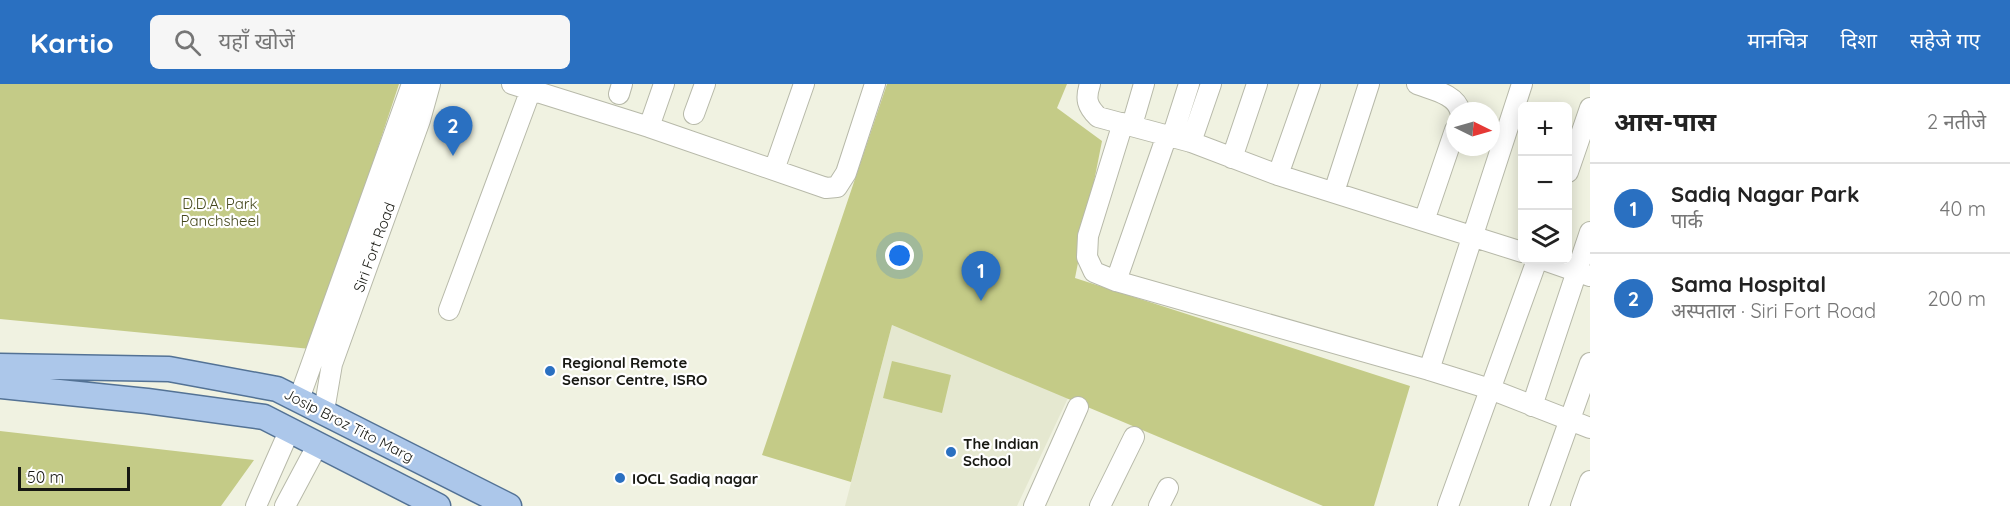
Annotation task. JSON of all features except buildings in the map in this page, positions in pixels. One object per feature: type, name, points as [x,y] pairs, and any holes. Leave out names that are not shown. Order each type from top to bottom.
[{"type":"main road","name":"Josip Broz Tito Marg","points":[[0,366],[169,369],[277,389],[509,506]]},
{"type":"main road","points":[[180,405],[167,398],[163,386],[168,376],[186,372]]},
{"type":"main road","name":"Josip Broz Tito Marg","points":[[0,386],[180,405],[264,417],[438,506]]},
{"type":"street","name":"Siri Fort Road","points":[[299,399],[412,84]]},
{"type":"street","name":"Siri Fort Road","points":[[324,411],[332,364],[420,120],[430,84]]},
{"type":"street","points":[[512,84],[532,87],[826,188],[837,187],[846,173],[875,84]]},
{"type":"street","points":[[649,127],[664,84]]},
{"type":"street","points":[[694,114],[705,84]]},
{"type":"street","points":[[774,170],[804,84]]},
{"type":"street","points":[[1090,84],[1086,96],[1089,108],[1098,117],[1191,142],[1278,175],[1518,251]]},
{"type":"street","points":[[1144,84],[1088,236],[1087,257],[1094,272],[1116,281],[1490,389],[1590,428]]},
{"type":"street","points":[[1116,281],[1189,84]]},
{"type":"street","points":[[1191,142],[1211,84]]},
{"type":"street","points":[[1232,158],[1257,84]]},
{"type":"street","points":[[1278,175],[1310,84]]},
{"type":"street","points":[[1334,192],[1369,84]]},
{"type":"street","points":[[1417,84],[1450,97],[1456,102]]},
{"type":"street","points":[[1429,370],[1522,84]]},
{"type":"street","points":[[449,310],[532,87]]},
{"type":"street","points":[[1572,160],[1590,108]]},
{"type":"street","points":[[1424,221],[1446,156]]},
{"type":"street","points":[[1532,406],[1583,273],[1590,232]]},
{"type":"street","points":[[1448,506],[1536,264]]},
{"type":"street","points":[[1556,264],[1583,273]]},
{"type":"street","points":[[1539,506],[1590,363]]},
{"type":"street","points":[[1034,506],[1078,407]]},
{"type":"street","points":[[256,506],[290,429]]},
{"type":"street","points":[[1100,506],[1134,437]]},
{"type":"street","points":[[285,506],[317,446]]},
{"type":"street","points":[[1581,506],[1590,481]]},
{"type":"street","points":[[1159,506],[1168,488]]},
{"type":"shaded area","name":"The Indian School","points":[[892,325],[1068,398],[1017,506],[845,506]]},
{"type":"green space","name":"D.D.A. Park Panchsheel","points":[[0,84],[399,84],[311,349],[0,319]]},
{"type":"green space","points":[[887,84],[1067,84],[1057,108],[1102,141],[1075,278],[1410,386],[1374,506],[1323,506],[892,325],[851,482],[762,455]]},
{"type":"green space","points":[[892,361],[951,375],[942,413],[883,398]]},
{"type":"green space","points":[[0,431],[254,460],[221,506],[0,506]]},
{"type":"place","name":"Sama Hospital","points":[[453,156]]},
{"type":"place","name":"Sadiq Nagar Park","points":[[981,301]]},
{"type":"place","name":"Regional Remote Sensor Centre, ISRO","points":[[550,371]]},
{"type":"place","name":"The Indian School","points":[[951,452]]},
{"type":"place","name":"IOCL Sadiq nagar","points":[[620,478]]}]
